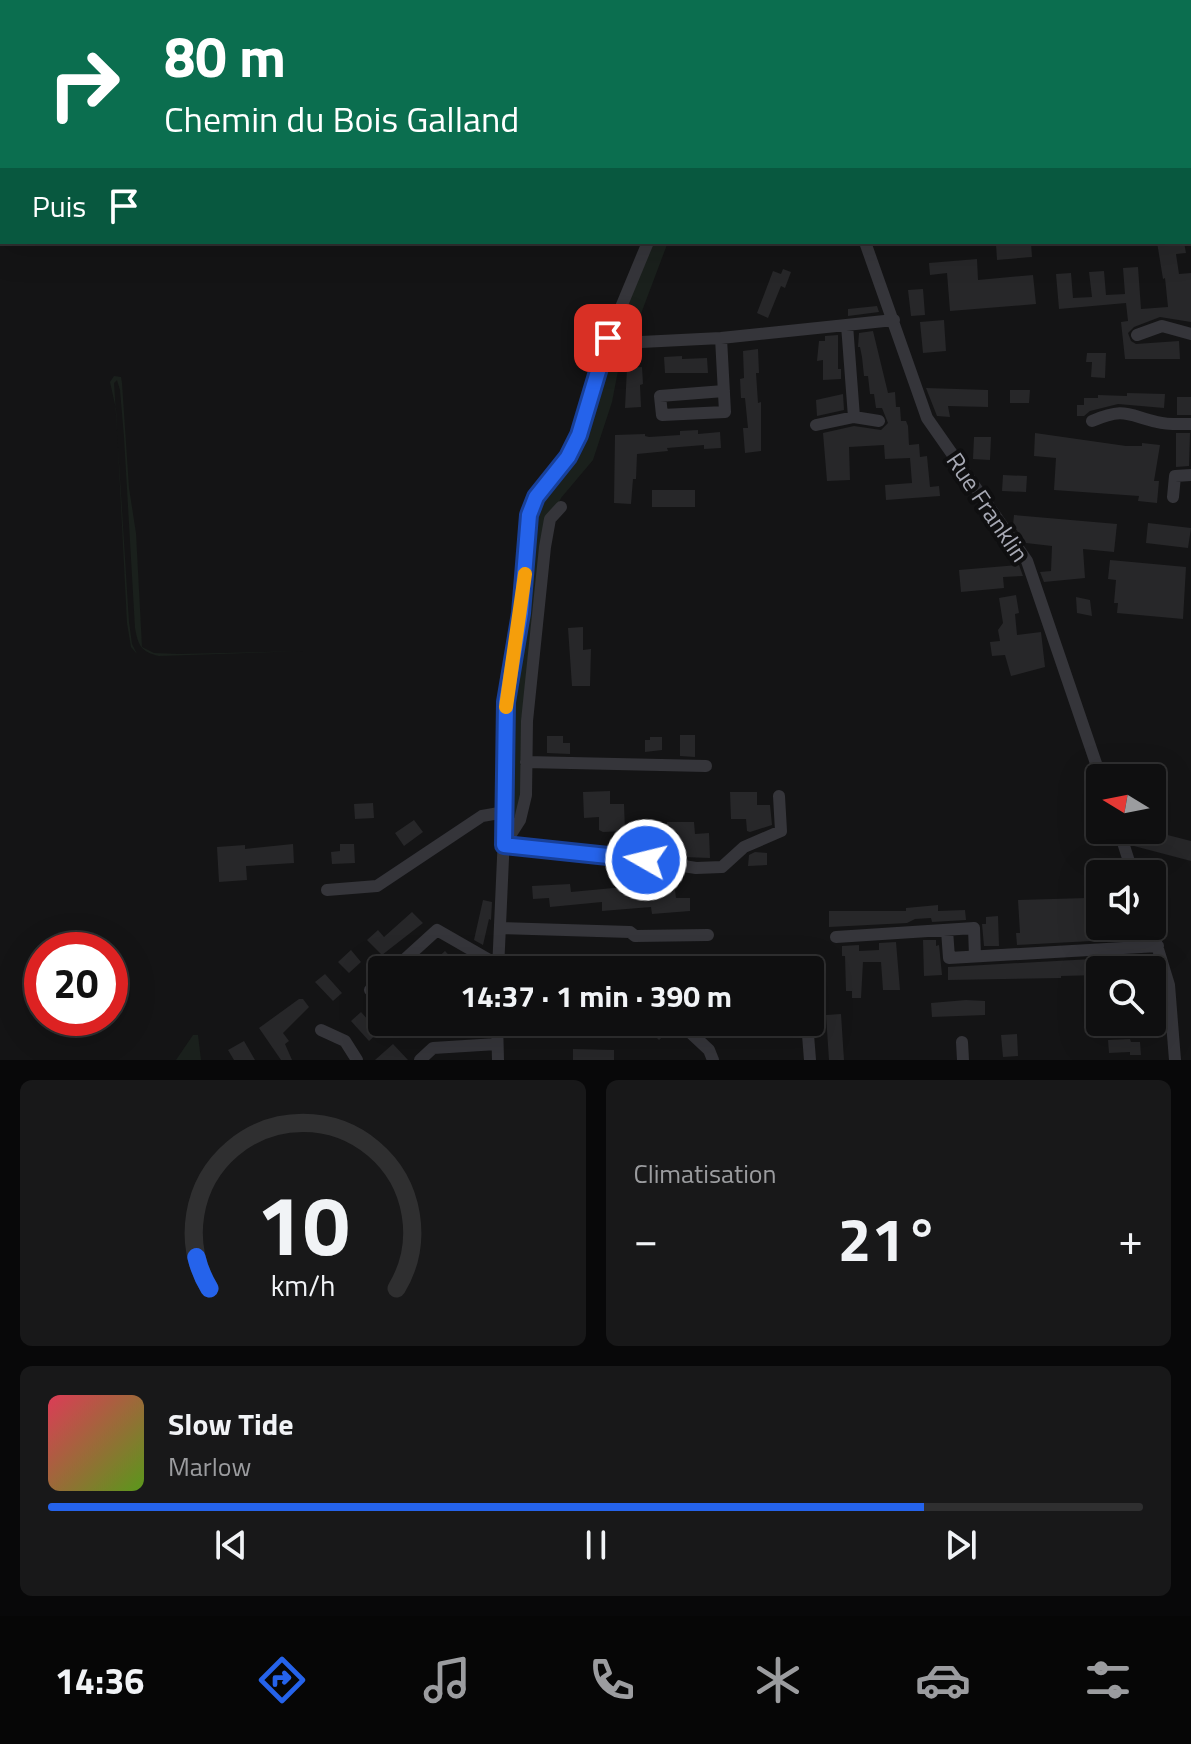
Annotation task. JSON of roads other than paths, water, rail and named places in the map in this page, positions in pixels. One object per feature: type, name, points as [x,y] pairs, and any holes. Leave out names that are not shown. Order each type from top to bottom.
[{"type":"street","points":[[499,956],[506,702],[521,613],[529,515],[536,497],[568,457],[579,435],[602,353],[647,244]]},
{"type":"street","name":"Rue Franklin","points":[[869,244],[927,418],[1027,561],[1096,764]]},
{"type":"street","points":[[641,342],[721,338],[894,320]]},
{"type":"street","points":[[847,325],[854,417]]},
{"type":"street","points":[[1137,335],[1162,326],[1191,334]]},
{"type":"street","points":[[721,338],[724,391],[725,412],[662,415],[660,396],[724,391]]},
{"type":"street","points":[[1092,421],[1110,413],[1124,412],[1157,422],[1191,424]]},
{"type":"street","points":[[816,425],[854,417],[879,421]]},
{"type":"street","points":[[1173,497],[1175,476],[1191,475]]},
{"type":"street","points":[[504,845],[514,832],[523,808],[529,701],[547,534],[550,519],[561,507]]},
{"type":"street","points":[[526,762],[706,766]]},
{"type":"street","points":[[504,845],[616,855],[696,868],[722,867],[744,847],[781,831],[779,796]]},
{"type":"street","points":[[327,890],[377,886],[482,816],[505,812]]},
{"type":"street","points":[[500,928],[630,932],[635,936],[708,935]]},
{"type":"street","points":[[836,937],[974,928],[975,956]]},
{"type":"street","points":[[408,956],[437,930],[479,956]]},
{"type":"street","points":[[947,930],[949,958],[1158,946]]},
{"type":"street","points":[[1156,940],[1169,985],[1175,1060]]},
{"type":"street","points":[[321,1030],[345,1041],[357,1060]]},
{"type":"street","points":[[497,1036],[498,1060]]},
{"type":"street","points":[[694,1036],[709,1050],[713,1060]]},
{"type":"street","points":[[808,1036],[810,1060]]},
{"type":"street","points":[[962,1042],[963,1060]]},
{"type":"street","points":[[420,1060],[433,1048],[497,1044]]}]
